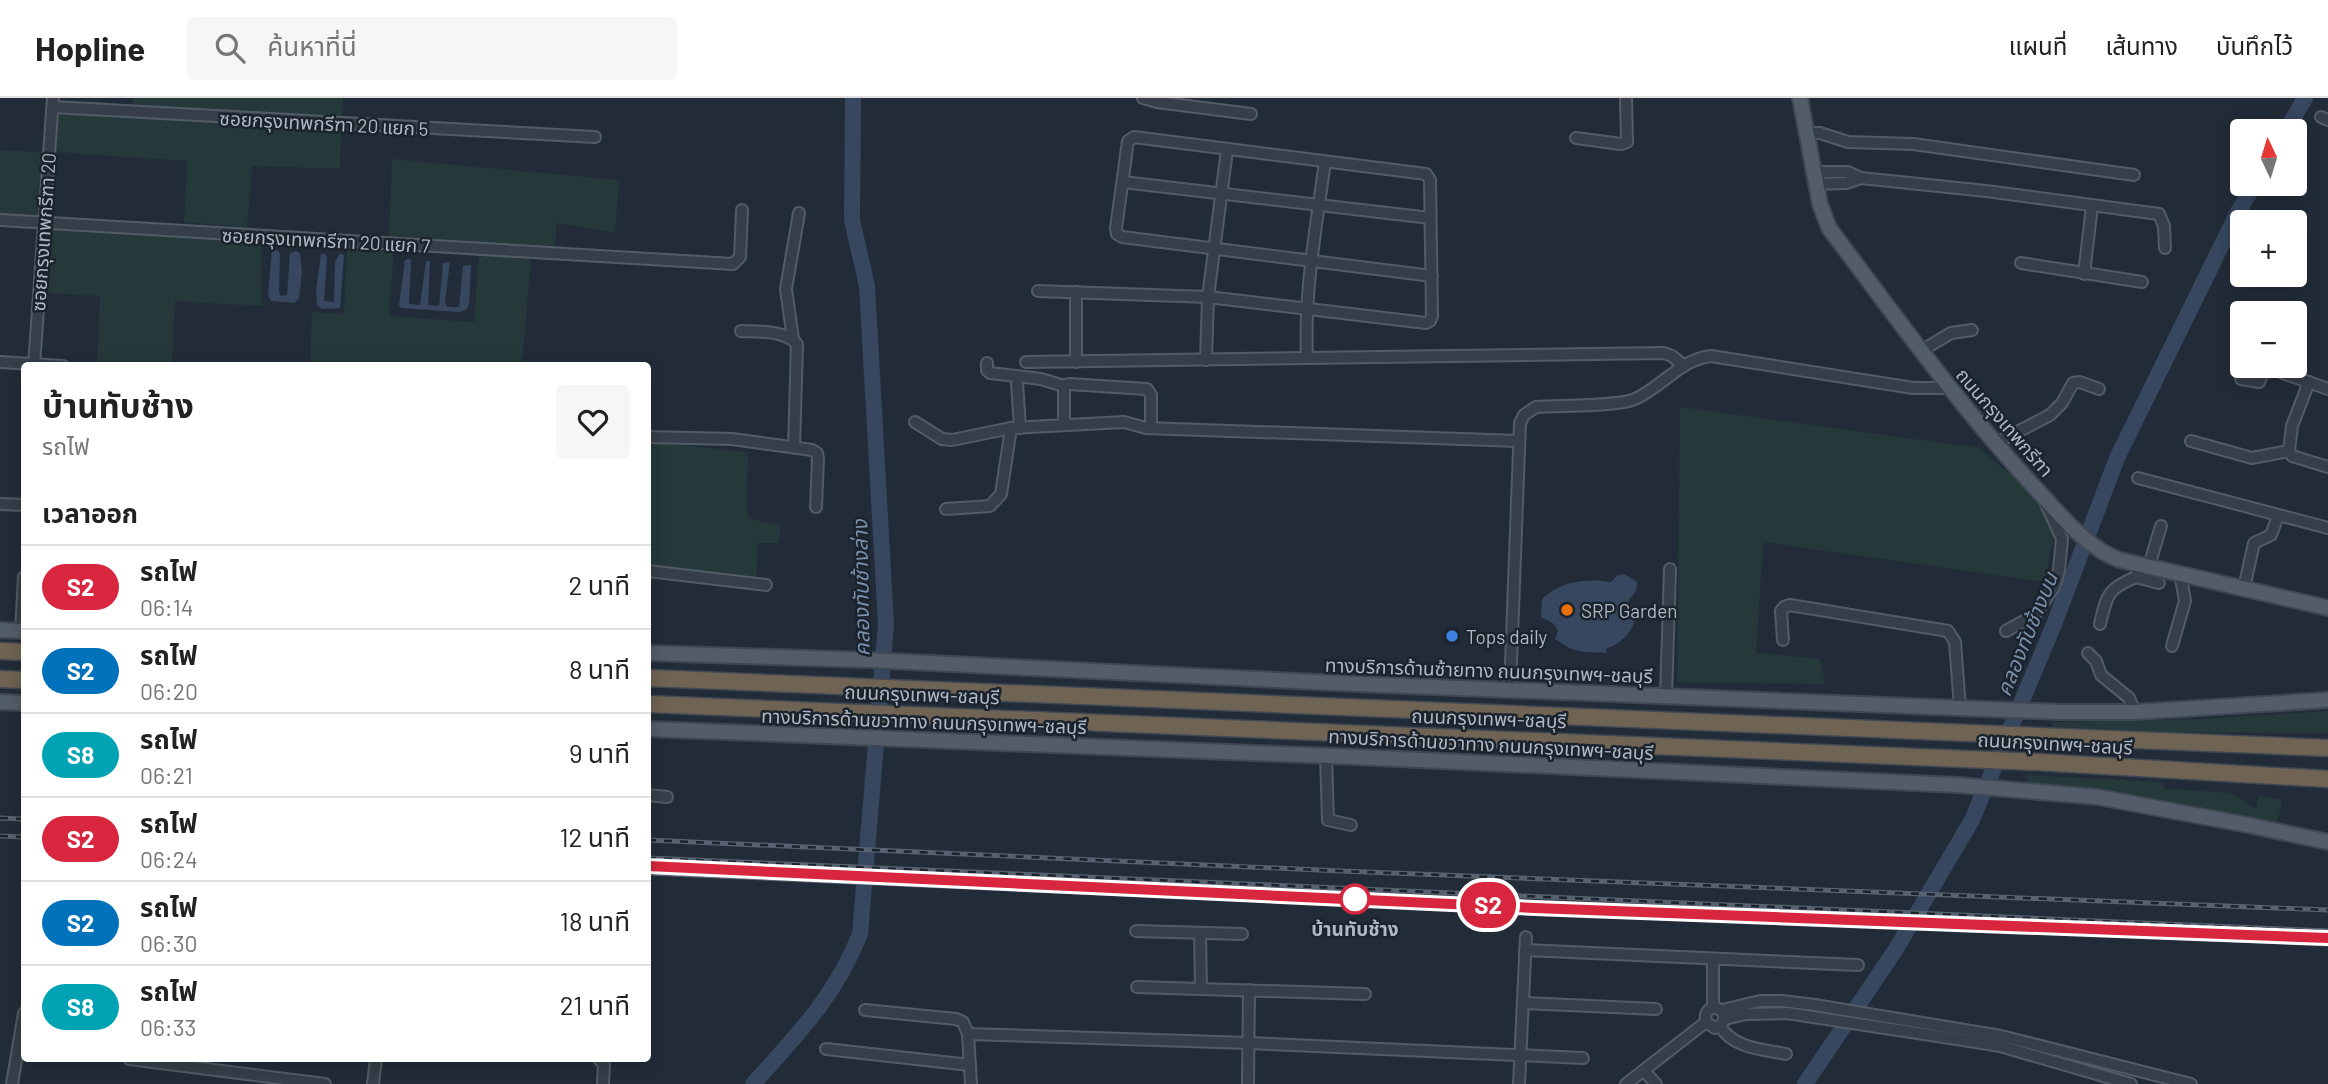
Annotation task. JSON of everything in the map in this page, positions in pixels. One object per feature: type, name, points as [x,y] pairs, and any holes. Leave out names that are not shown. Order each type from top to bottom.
[{"type":"highway","points":[[0,651],[21,652]]},
{"type":"highway","name":"ถนนกรุงเทพฯ-ชลบุรี","points":[[651,678],[2328,748]]},
{"type":"highway","points":[[0,679],[21,680]]},
{"type":"highway","name":"ถนนกรุงเทพฯ-ชลบุรี","points":[[651,704],[2037,762],[2328,779]]},
{"type":"main road","name":"ถนนกรุงเทพกรีฑา","points":[[1800,98],[1823,216],[1829,228],[1948,388],[1994,444],[2067,523],[2110,556],[2142,569],[2180,573],[2328,608]]},
{"type":"main road","points":[[0,630],[21,631]]},
{"type":"main road","name":"ทางบริการด้านซ้ายทาง ถนนกรุงเทพฯ-ชลบุรี","points":[[651,653],[922,662],[1667,697],[2061,712],[2135,712],[2328,699]]},
{"type":"main road","points":[[0,702],[21,703]]},
{"type":"main road","name":"ทางบริการด้านขวาทาง ถนนกรุงเทพฯ-ชลบุรี","points":[[651,729],[1957,785],[2098,797],[2248,824],[2328,842]]},
{"type":"street","points":[[1143,98],[1251,114]]},
{"type":"street","points":[[1576,138],[1621,144],[1627,142],[1626,98]]},
{"type":"street","name":"ซอยกรุงเทพกรีฑา 20 แยก 5","points":[[53,102],[595,136]]},
{"type":"street","name":"ซอยกรุงเทพกรีฑา 20","points":[[34,362],[53,102]]},
{"type":"street","points":[[1806,133],[1820,133],[1848,142],[1913,144],[2134,175]]},
{"type":"street","points":[[1038,291],[1208,297],[1426,323],[1432,316],[1432,276],[1430,180],[1426,174],[1130,138],[1117,234],[1122,237],[1432,276]]},
{"type":"street","points":[[1206,360],[1208,297],[1227,150]]},
{"type":"street","points":[[1307,358],[1311,260],[1325,162]]},
{"type":"street","points":[[1815,178],[1846,183],[1861,178],[1986,191],[2159,214],[2164,226],[2165,248]]},
{"type":"street","points":[[1123,182],[1430,218]]},
{"type":"street","points":[[2084,274],[2092,206]]},
{"type":"street","name":"ซอยกรุงเทพกรีฑา 20 แยก 7","points":[[0,220],[733,264],[740,257],[742,211]]},
{"type":"street","points":[[794,447],[799,351],[793,339],[786,289],[799,213]]},
{"type":"street","points":[[2021,263],[2143,282]]},
{"type":"street","points":[[1076,292],[1076,362]]},
{"type":"street","points":[[741,331],[779,334],[793,339]]},
{"type":"street","points":[[1921,351],[1951,332],[1972,331]]},
{"type":"street","points":[[1026,362],[1664,353],[1684,366]]},
{"type":"street","points":[[1510,690],[1519,441],[1520,423],[1524,415],[1536,407],[1633,400],[1684,366],[1711,356],[1913,388],[1948,388]]},
{"type":"street","points":[[0,362],[21,364]]},
{"type":"street","points":[[987,363],[990,373],[1041,379],[1064,386],[1147,389],[1152,395],[1151,428]]},
{"type":"street","points":[[2241,379],[2259,382],[2260,378]]},
{"type":"street","points":[[2298,378],[2328,389]]},
{"type":"street","points":[[1994,444],[2050,415],[2062,403],[2073,383],[2080,382],[2099,389]]},
{"type":"street","points":[[2309,382],[2292,426],[2289,452],[2292,456],[2328,467]]},
{"type":"street","points":[[946,509],[990,506],[1001,494],[1015,428],[1017,383]]},
{"type":"street","points":[[1064,386],[1064,425]]},
{"type":"street","points":[[915,422],[942,439],[952,440],[1015,428],[1124,422],[1151,428],[1519,441]]},
{"type":"street","points":[[651,437],[732,439],[794,447],[817,453],[816,507]]},
{"type":"street","points":[[2191,441],[2252,458],[2289,452]]},
{"type":"street","points":[[2137,478],[2328,528]]},
{"type":"street","points":[[2006,631],[2035,615],[2054,587],[2059,570],[2062,539],[2044,498]]},
{"type":"street","points":[[0,503],[21,505]]},
{"type":"street","points":[[2244,588],[2255,543],[2272,536],[2278,516]]},
{"type":"street","points":[[2100,624],[2110,592],[2142,569],[2161,526]]},
{"type":"street","points":[[1667,697],[1670,569]]},
{"type":"street","points":[[2142,569],[2159,583]]},
{"type":"street","points":[[651,571],[766,585]]},
{"type":"street","points":[[2172,646],[2185,601],[2180,573]]},
{"type":"street","points":[[1783,640],[1781,611],[1790,605],[1948,631],[1955,642],[1960,708]]},
{"type":"street","points":[[2088,653],[2096,661],[2101,675],[2129,698],[2135,712]]},
{"type":"street","points":[[1326,756],[1328,820],[1351,825]]},
{"type":"street","points":[[651,795],[667,797]]},
{"type":"street","points":[[1136,931],[1242,934]]},
{"type":"street","points":[[1200,933],[1201,989]]},
{"type":"street","points":[[1520,1084],[1526,937]]},
{"type":"street","points":[[1525,950],[1858,965]]},
{"type":"street","points":[[1713,958],[1720,1016],[1730,1039],[1738,1044],[1786,1054]]},
{"type":"street","points":[[1137,987],[1365,994]]},
{"type":"street","points":[[1248,1084],[1249,990]]},
{"type":"street","points":[[1720,1016],[1715,1028],[1706,1022],[1707,1010],[1720,1016],[1760,1001],[1782,1001],[1814,1010],[1827,1018],[1899,1031],[1978,1037],[2000,1046],[2131,1084]]},
{"type":"street","points":[[1523,1003],[1656,1009]]},
{"type":"street","points":[[1814,1010],[1833,1007],[1906,1021],[2138,1078],[2190,1084]]},
{"type":"street","points":[[865,1010],[956,1019],[963,1022],[968,1034],[971,1084]]},
{"type":"street","points":[[1626,1084],[1706,1022]]},
{"type":"street","points":[[968,1034],[1583,1058]]},
{"type":"street","points":[[12,1084],[21,1049]]},
{"type":"street","points":[[826,1049],[970,1065]]},
{"type":"street","points":[[153,1062],[325,1084]]},
{"type":"street","points":[[373,1084],[376,1062]]},
{"type":"street","points":[[603,1062],[603,1084]]},
{"type":"street","points":[[1644,1072],[1656,1084]]},
{"type":"green space","points":[[133,98],[343,98],[342,120],[133,108]]},
{"type":"green space","points":[[57,111],[341,129],[340,169],[252,166],[247,227],[184,222],[187,161],[55,152]]},
{"type":"green space","points":[[0,150],[43,152],[37,217],[0,215]]},
{"type":"green space","points":[[392,159],[619,180],[615,233],[557,223],[554,250],[389,239]]},
{"type":"green space","points":[[53,227],[261,240],[262,306],[175,301],[172,362],[97,362],[100,296],[48,293]]},
{"type":"green space","points":[[347,246],[394,249],[389,316],[474,322],[479,253],[531,257],[522,362],[310,362],[312,312],[344,314]]},
{"type":"green space","points":[[1680,407],[1980,448],[2032,494],[2054,532],[2045,582],[1763,542],[1756,653],[1820,659],[1825,684],[1677,682]]},
{"type":"green space","points":[[651,442],[748,452],[746,509],[750,518],[781,525],[779,543],[758,543],[756,582],[651,569]]},
{"type":"green space","points":[[2328,711],[2328,733],[2167,732],[2052,727],[2053,722],[2196,719]]},
{"type":"green space","points":[[2028,775],[2161,782],[2165,789],[2231,793],[2256,809],[2259,796],[2282,800],[2277,824],[2120,794],[2026,783]]},
{"type":"water","points":[[272,250],[280,253],[281,296],[287,295],[290,253],[300,253],[302,272],[299,298],[294,303],[271,301],[268,295]]},
{"type":"water","points":[[340,253],[344,255],[340,308],[322,309],[317,305],[316,290],[321,254],[325,254],[327,258],[324,301],[334,302],[335,262]]},
{"type":"water","points":[[405,260],[411,260],[409,304],[420,305],[426,261],[430,261],[428,305],[439,306],[443,263],[450,262],[445,301],[447,307],[459,307],[463,266],[471,265],[469,305],[466,310],[459,312],[401,308],[399,305]]},
{"type":"water","points":[[1624,574],[1637,582],[1636,591],[1628,601],[1633,608],[1634,623],[1626,636],[1606,649],[1607,653],[1580,651],[1555,639],[1558,631],[1554,624],[1541,617],[1542,599],[1557,588],[1574,582],[1611,582],[1618,575]]},
{"type":"waterway","name":"คลองทับช้างล่าง","points":[[753,1084],[800,1032],[827,996],[860,934],[886,624],[867,286],[852,220],[853,98]]},
{"type":"waterway","name":"คลองทับช้างบน","points":[[2293,119],[2305,98]]},
{"type":"waterway","name":"คลองทับช้างบน","points":[[1805,1084],[1896,949],[1972,820],[2055,622],[2117,458],[2248,196]]},
{"type":"railway","points":[[0,818],[21,819]]},
{"type":"railway","points":[[0,836],[21,837]]},
{"type":"railway","points":[[651,840],[1341,871],[2328,910]]},
{"type":"railway","points":[[651,858],[2328,931]]},
{"type":"railway","points":[[651,873],[1263,900]]},
{"type":"railway","points":[[1252,894],[1595,910]]},
{"type":"railway","points":[[1585,915],[2328,944]]},
{"type":"train","name":"S2","points":[[651,866],[1535,908],[2328,938]]},
{"type":"place","name":"SRP Garden","points":[[1567,610]]},
{"type":"place","name":"Tops daily","points":[[1452,636]]},
{"type":"place","name":"บ้านทับช้าง","points":[[1355,899]]}]
